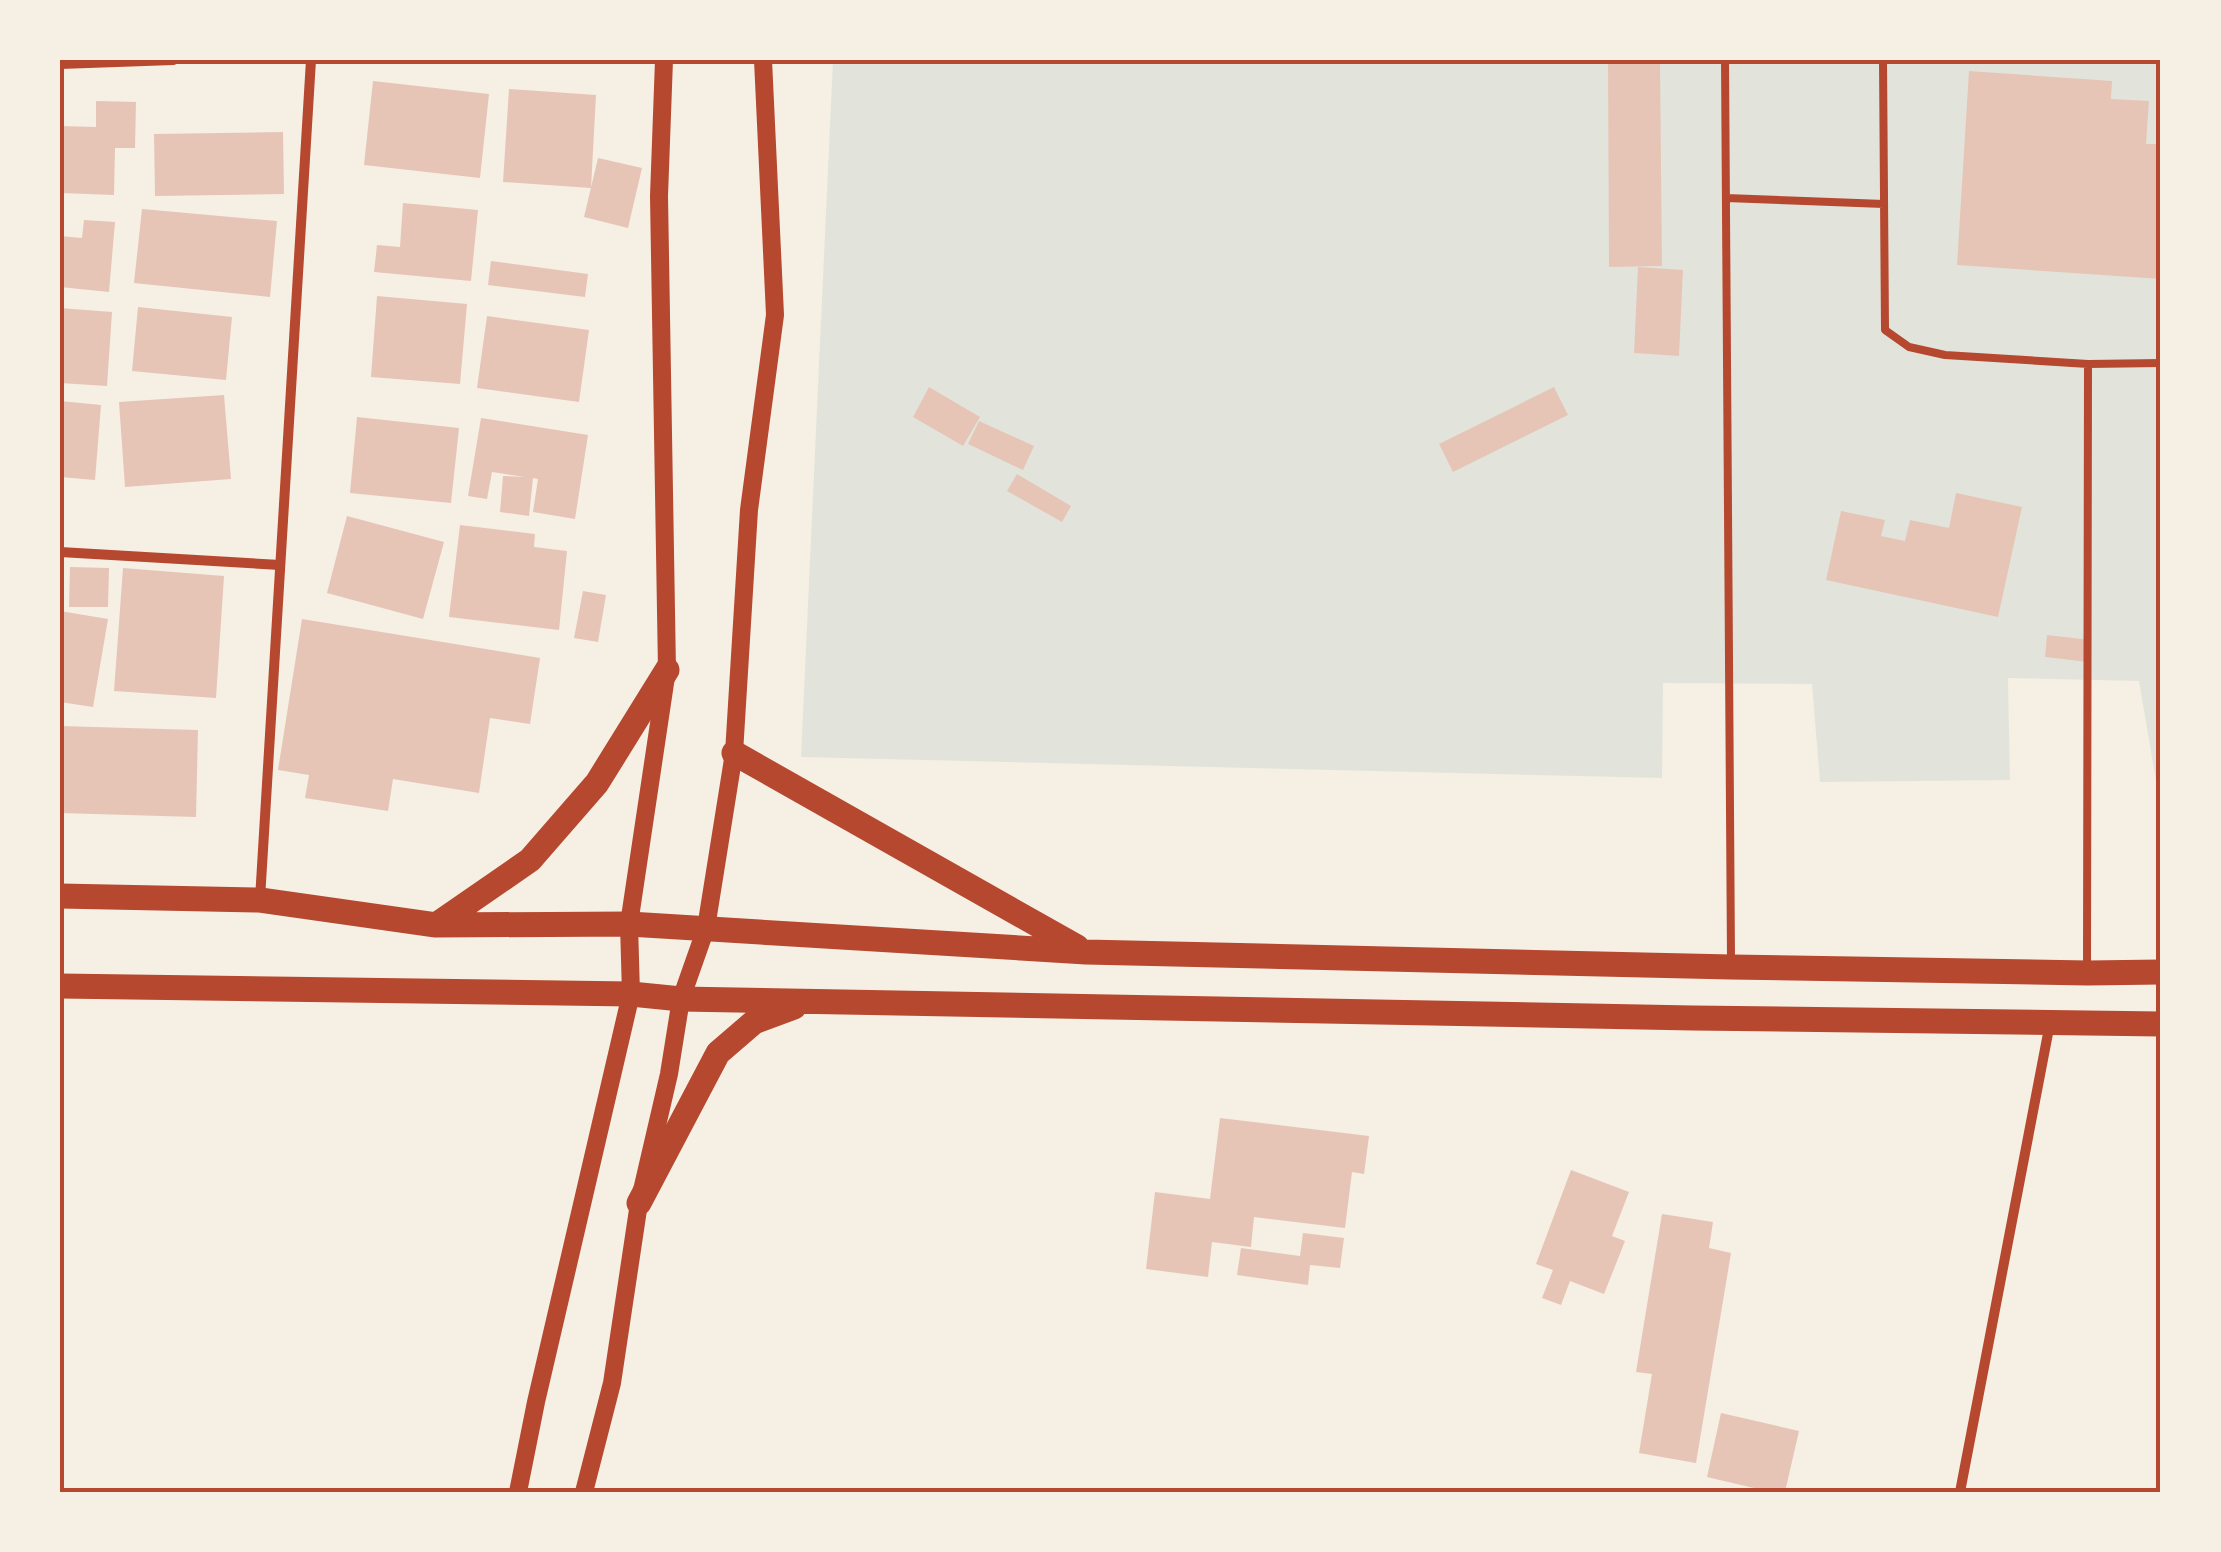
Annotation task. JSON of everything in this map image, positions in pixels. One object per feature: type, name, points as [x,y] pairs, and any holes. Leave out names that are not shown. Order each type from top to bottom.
[{"type":"main road","points":[[436,924],[530,860],[597,782],[666,670]]},
{"type":"main road","points":[[734,753],[1086,952]]},
{"type":"main road","points":[[60,896],[260,900],[436,924],[629,924],[1086,952],[2161,972]]},
{"type":"main road","points":[[60,986],[2161,1024]]},
{"type":"main road","points":[[639,1204],[718,1053],[754,1022],[808,1002]]},
{"type":"street","points":[[60,64],[173,60]]},
{"type":"street","points":[[260,900],[311,60]]},
{"type":"street","points":[[518,1492],[631,994],[629,924],[666,670],[659,196],[664,60]]},
{"type":"street","points":[[584,1492],[612,1383],[639,1204],[669,1074],[681,1000],[706,928],[734,753],[748,510],[776,316],[763,60]]},
{"type":"street","points":[[60,552],[280,566]]},
{"type":"street","points":[[1960,1492],[2050,1022]]},
{"type":"lane","points":[[1725,60],[1731,966]]},
{"type":"lane","points":[[1883,60],[1885,330],[1908,347],[1945,355],[2088,364],[2161,363]]},
{"type":"lane","points":[[1726,198],[1884,204]]},
{"type":"lane","points":[[2088,364],[2088,973]]},
{"type":"shaded area","points":[[833,60],[2161,60],[2161,787],[2157,787],[2139,681],[2008,678],[2010,780],[1820,782],[1812,684],[1663,683],[1662,778],[801,757]]},
{"type":"building","points":[[1608,60],[1660,60],[1662,266],[1609,267]]},
{"type":"building","points":[[1969,71],[2112,81],[2111,99],[2149,101],[2146,144],[2161,144],[2161,279],[1957,265]]},
{"type":"building","points":[[373,81],[489,94],[480,178],[364,165]]},
{"type":"building","points":[[509,89],[596,95],[591,188],[503,182]]},
{"type":"building","points":[[96,101],[136,102],[135,148],[115,148],[114,195],[60,193],[60,126],[96,127]]},
{"type":"building","points":[[283,132],[284,194],[155,196],[154,134]]},
{"type":"building","points":[[598,158],[642,168],[628,228],[584,217]]},
{"type":"building","points":[[403,203],[478,210],[471,281],[374,272],[377,245],[400,247]]},
{"type":"building","points":[[142,209],[277,221],[270,297],[134,283]]},
{"type":"building","points":[[84,220],[115,222],[109,292],[60,287],[60,236],[82,238]]},
{"type":"building","points":[[491,261],[588,274],[585,297],[488,285]]},
{"type":"building","points":[[1638,267],[1683,270],[1679,356],[1634,353]]},
{"type":"building","points":[[377,296],[467,304],[460,384],[371,377]]},
{"type":"building","points":[[138,307],[232,317],[226,380],[132,371]]},
{"type":"building","points":[[60,308],[112,312],[107,386],[60,383]]},
{"type":"building","points":[[487,316],[589,330],[579,402],[477,388]]},
{"type":"building","points":[[929,387],[980,417],[963,446],[913,417]]},
{"type":"building","points":[[1554,387],[1568,415],[1453,472],[1439,444]]},
{"type":"building","points":[[224,395],[231,479],[125,487],[119,402]]},
{"type":"building","points":[[60,401],[101,405],[95,480],[60,477]]},
{"type":"building","points":[[357,417],[459,428],[451,503],[350,493]]},
{"type":"building","points":[[481,418],[588,435],[575,519],[533,512],[538,479],[533,478],[529,516],[500,512],[503,476],[525,477],[492,472],[487,499],[468,496]]},
{"type":"building","points":[[979,421],[1034,446],[1023,470],[968,444]]},
{"type":"building","points":[[1017,474],[1071,506],[1062,522],[1007,491]]},
{"type":"building","points":[[1956,493],[2022,507],[1998,617],[1826,580],[1841,511],[1885,520],[1881,536],[1905,541],[1910,520],[1949,528]]},
{"type":"building","points":[[347,516],[444,542],[423,619],[327,593]]},
{"type":"building","points":[[460,525],[535,534],[534,547],[567,551],[559,630],[449,617]]},
{"type":"building","points":[[70,567],[109,568],[108,607],[69,607]]},
{"type":"building","points":[[123,568],[224,576],[216,698],[114,691]]},
{"type":"building","points":[[583,591],[606,595],[598,642],[574,638]]},
{"type":"building","points":[[60,611],[108,619],[93,707],[60,702]]},
{"type":"building","points":[[302,619],[540,658],[530,724],[490,718],[479,793],[393,779],[388,811],[305,798],[309,775],[278,770]]},
{"type":"building","points":[[2047,635],[2091,640],[2088,662],[2045,657]]},
{"type":"building","points":[[60,726],[198,730],[196,817],[60,813]]},
{"type":"building","points":[[1220,1118],[1369,1136],[1364,1174],[1352,1172],[1345,1228],[1254,1217],[1251,1247],[1212,1242],[1208,1277],[1146,1269],[1155,1192],[1210,1199]]},
{"type":"building","points":[[1571,1170],[1629,1192],[1612,1236],[1625,1241],[1604,1294],[1570,1281],[1561,1305],[1542,1298],[1553,1270],[1536,1264]]},
{"type":"building","points":[[1662,1214],[1713,1222],[1709,1248],[1731,1253],[1696,1463],[1639,1453],[1652,1374],[1636,1372]]},
{"type":"building","points":[[1303,1233],[1344,1238],[1340,1268],[1310,1265],[1308,1285],[1237,1275],[1241,1248],[1300,1256]]},
{"type":"building","points":[[1721,1413],[1799,1431],[1785,1492],[1707,1477]]}]
